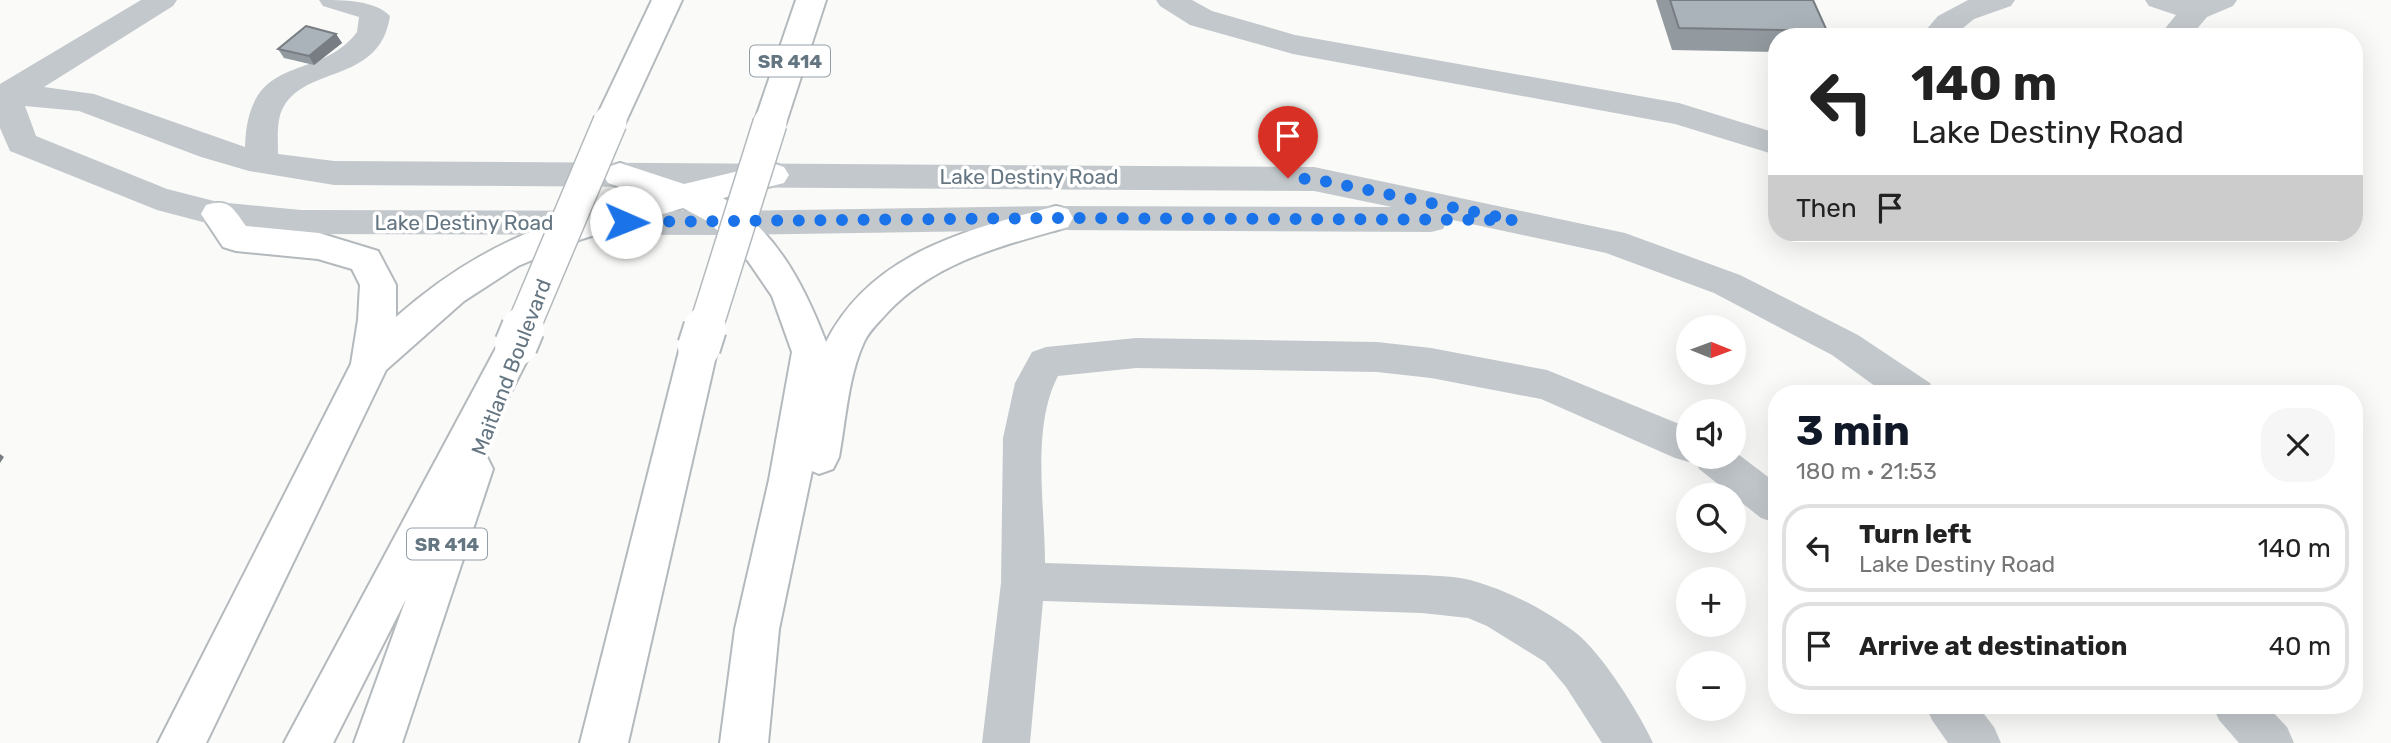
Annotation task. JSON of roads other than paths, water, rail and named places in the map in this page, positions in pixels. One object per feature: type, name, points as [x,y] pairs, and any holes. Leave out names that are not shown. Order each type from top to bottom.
[{"type":"highway","name":"Maitland Boulevard","points":[[379,743],[516,345],[610,121],[667,0]]},
{"type":"highway","name":"SR 414","points":[[604,743],[699,346],[811,0]]},
{"type":"highway","points":[[620,175],[707,204],[731,223],[761,252],[789,293],[811,352],[790,480],[757,629],[744,743]]},
{"type":"highway","points":[[370,362],[449,292],[504,258],[600,221],[772,175]]},
{"type":"highway","points":[[181,743],[370,362],[377,320],[378,285],[365,260],[319,246],[236,238],[218,214]]},
{"type":"highway","points":[[758,743],[839,359],[850,331],[883,292],[903,274],[927,260],[969,243],[1056,218]]},
{"type":"highway","points":[[308,743],[516,345]]},
{"type":"street","points":[[2,97],[162,0]]},
{"type":"street","points":[[261,163],[265,114],[269,102],[277,92],[302,76],[343,59],[361,46],[372,32],[375,16],[370,10],[334,0]]},
{"type":"street","points":[[1171,0],[1201,18],[1293,44],[1679,114],[1768,142]]},
{"type":"street","points":[[1942,28],[1964,10],[2000,0]]},
{"type":"street","points":[[2160,0],[2209,6]]},
{"type":"street","points":[[2183,28],[2209,6]]},
{"type":"street","name":"Lake Destiny Road","points":[[1514,220],[1056,218],[731,223],[301,222],[218,214],[157,198],[22,143],[2,97],[83,101],[213,149],[261,163],[334,173],[1314,179],[1514,220],[1612,243],[1727,284],[1845,345],[1903,385]]},
{"type":"street","points":[[1006,743],[1023,581],[1022,459],[1035,377],[1046,362],[1136,353],[1377,357],[1431,363],[1547,385],[1676,440]]},
{"type":"street","points":[[1728,469],[1768,500]]},
{"type":"street","points":[[1023,581],[1409,593],[1469,598],[1503,612],[1561,648],[1582,673],[1629,743]]},
{"type":"street","points":[[1955,714],[1977,743]]},
{"type":"street","points":[[2243,714],[2270,743]]}]
